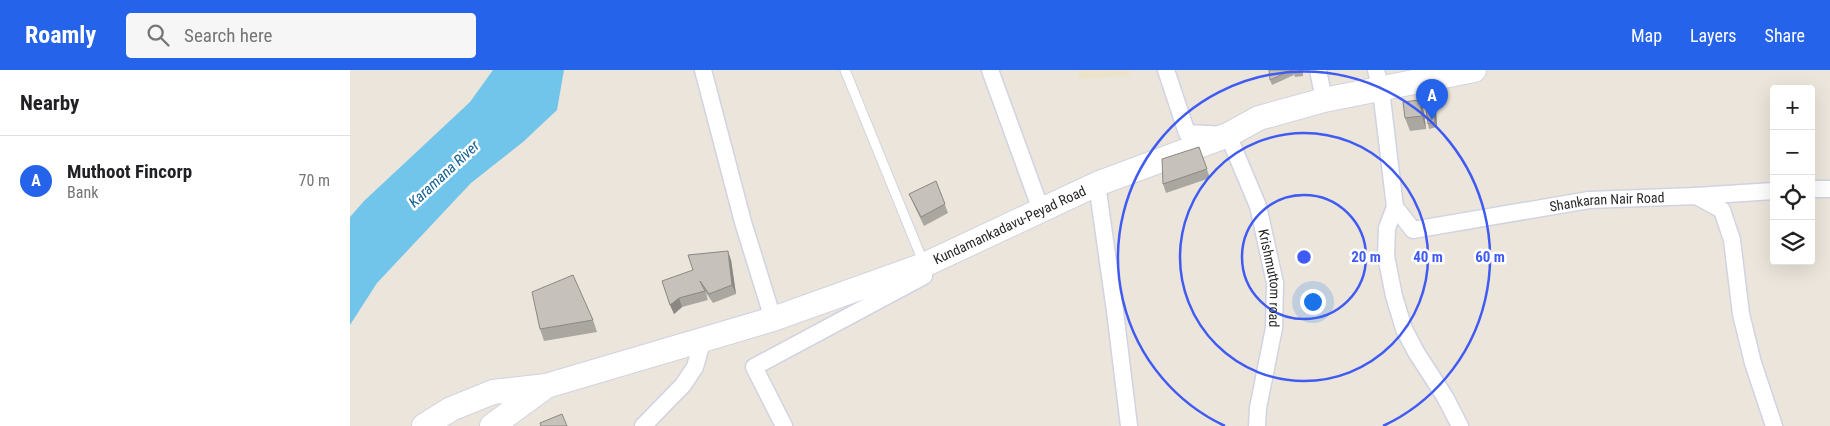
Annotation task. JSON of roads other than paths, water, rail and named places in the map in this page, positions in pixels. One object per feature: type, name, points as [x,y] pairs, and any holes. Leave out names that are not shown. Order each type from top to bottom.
[{"type":"main road","name":"Kundamankadavu-Peyad Road","points":[[424,426],[451,409],[493,392],[546,386],[773,319],[924,265],[1097,184],[1228,135],[1259,118],[1324,100],[1379,80],[1474,70]]},
{"type":"main road","name":"Kundamankadavu-Peyad Road","points":[[492,426],[546,386]]},
{"type":"street","points":[[703,70],[743,222],[773,319]]},
{"type":"street","points":[[990,70],[1041,210]]},
{"type":"street","points":[[1166,70],[1187,133],[1228,135]]},
{"type":"street","points":[[1318,70],[1324,100]]},
{"type":"street","points":[[1379,80],[1395,207],[1387,228],[1386,256],[1394,296],[1404,328],[1412,344],[1445,397],[1460,426]]},
{"type":"street","name":"Krishmuttom road","points":[[1228,135],[1258,206],[1275,283],[1274,328],[1258,408],[1257,426]]},
{"type":"street","points":[[1097,184],[1129,426]]},
{"type":"street","points":[[1815,189],[1830,189]]},
{"type":"street","points":[[1696,196],[1770,191]]},
{"type":"street","points":[[1696,196],[1722,210],[1732,240],[1741,314],[1774,426]]},
{"type":"street","name":"Shankaran Nair Road","points":[[1395,207],[1413,230],[1589,200],[1696,196]]},
{"type":"street","points":[[784,426],[754,367],[924,276],[924,265]]},
{"type":"street","points":[[643,426],[683,385],[695,368],[703,339]]},
{"type":"lane","points":[[845,70],[924,265]]},
{"type":"water","name":"Karamana River","points":[[493,70],[564,70],[557,110],[523,142],[471,183],[377,283],[350,325],[350,217],[364,201],[470,102]]},
{"type":"place","name":"Muthoot Fincorp","points":[[1432,120]]}]
